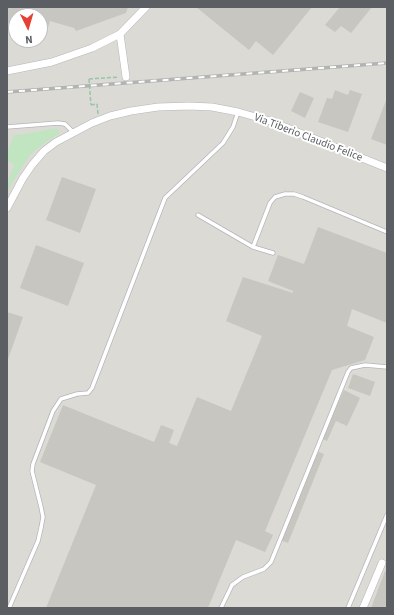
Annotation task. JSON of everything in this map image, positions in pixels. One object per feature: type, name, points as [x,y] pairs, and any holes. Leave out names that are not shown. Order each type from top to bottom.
[{"type":"street","points":[[7,71],[52,62],[92,48],[120,34],[146,7]]},
{"type":"street","points":[[120,34],[126,76]]},
{"type":"street","name":"Via Tiberio Claudio Felice","points":[[7,208],[23,178],[44,151],[73,132],[110,116],[158,107],[212,107],[238,112],[270,121],[387,168]]},
{"type":"street","points":[[363,608],[382,563]]},
{"type":"lane","points":[[9,608],[38,541],[41,528],[41,507],[32,471],[33,464],[53,411],[61,399],[77,394],[88,393],[92,388],[165,198],[223,143],[233,127],[238,112]]},
{"type":"lane","points":[[7,127],[58,123],[65,124],[73,132]]},
{"type":"lane","points":[[253,247],[270,203],[275,197],[285,194],[303,196],[387,232]]},
{"type":"lane","points":[[198,215],[253,247],[273,253]]},
{"type":"lane","points":[[220,608],[232,585],[243,577],[264,569],[271,562],[348,372],[351,368],[365,365],[387,367]]},
{"type":"lane","points":[[348,608],[387,514]]},
{"type":"path","points":[[97,109],[97,104],[91,105],[89,79],[126,76]]},
{"type":"shaded area","points":[[7,7],[387,7],[387,608],[7,608]]},
{"type":"green space","points":[[57,129],[60,133],[30,155],[7,192],[7,185],[14,164],[7,161],[7,153],[14,135]]},
{"type":"building","points":[[7,7],[128,7],[126,13],[76,31],[74,28],[50,21],[48,28],[48,8],[8,8],[7,23]]},
{"type":"building","points":[[196,7],[312,7],[273,55],[256,41],[249,50]]},
{"type":"building","points":[[340,7],[372,7],[351,33],[341,26],[335,32],[325,25]]},
{"type":"building","points":[[335,90],[348,95],[350,90],[362,94],[348,132],[318,122],[327,98],[332,99]]},
{"type":"building","points":[[300,92],[314,98],[305,118],[291,111]]},
{"type":"building","points":[[387,98],[387,145],[371,139]]},
{"type":"building","points":[[62,177],[96,189],[80,233],[46,220]]},
{"type":"building","points":[[318,227],[387,253],[387,323],[352,309],[347,326],[374,337],[365,360],[332,370],[265,531],[273,535],[265,552],[236,540],[208,608],[46,608],[96,485],[40,462],[63,405],[154,442],[161,425],[174,430],[169,443],[177,446],[197,397],[231,411],[262,336],[226,321],[243,277],[293,293],[293,291],[268,281],[278,255],[304,264]]},
{"type":"building","points":[[36,245],[84,263],[68,306],[20,288]]},
{"type":"building","points":[[7,312],[23,317],[7,362]]},
{"type":"building","points":[[353,374],[375,382],[370,396],[348,388]]},
{"type":"building","points":[[344,390],[360,398],[347,426],[336,421],[327,441],[322,439]]},
{"type":"building","points":[[316,451],[324,454],[288,543],[280,540]]},
{"type":"building","points":[[385,571],[387,571],[387,604],[385,608],[371,608]]},
{"type":"railway","points":[[7,92],[387,63]]}]
